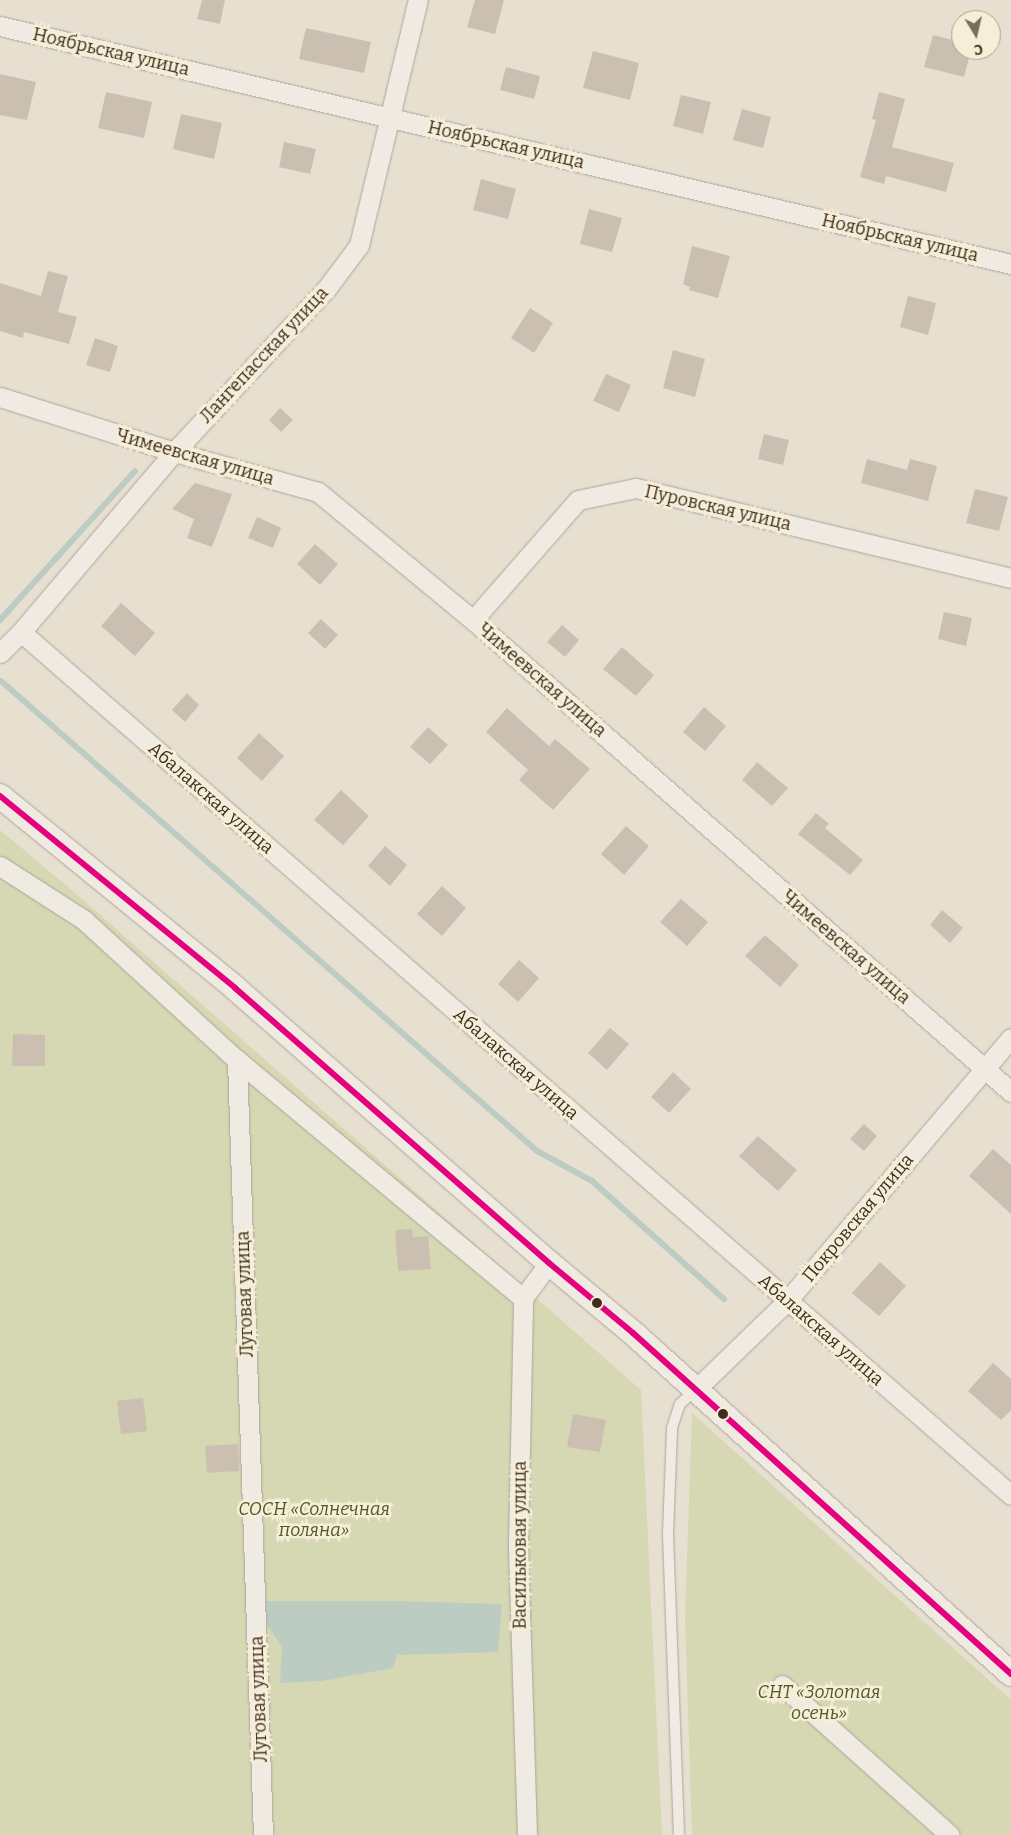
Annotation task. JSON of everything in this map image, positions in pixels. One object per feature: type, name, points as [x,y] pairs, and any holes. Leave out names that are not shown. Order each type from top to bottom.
[{"type":"street","name":"Лангепасская улица","points":[[0,653],[22,632],[174,452],[327,288],[359,244],[418,0]]},
{"type":"street","name":"Ноябрьская улица","points":[[0,26],[1011,264]]},
{"type":"street","name":"Чимеевская улица","points":[[0,397],[174,452],[318,492],[473,620],[1011,1092]]},
{"type":"street","name":"Пуровская улица","points":[[473,620],[578,500],[636,488],[1011,578]]},
{"type":"street","name":"Абалакская улица","points":[[22,632],[1011,1495]]},
{"type":"street","points":[[0,796],[235,988],[548,1263],[633,1333],[1011,1674]]},
{"type":"street","points":[[0,866],[84,920],[237,1060],[524,1298],[548,1263]]},
{"type":"street","name":"Покровская улица","points":[[696,1389],[787,1301],[1011,1038]]},
{"type":"street","name":"Луговая улица","points":[[237,1060],[263,1835]]},
{"type":"street","name":"Васильковая улица","points":[[524,1298],[518,1543],[527,1835]]},
{"type":"street","points":[[782,1685],[950,1835]]},
{"type":"lane","points":[[679,1835],[668,1534],[672,1428],[680,1404],[696,1389]]},
{"type":"green space","name":"СОСН «Солнечная поляна»","points":[[0,830],[74,892],[641,1390],[662,1835],[0,1835]]},
{"type":"green space","name":"СНТ «Золотая осень»","points":[[692,1413],[1011,1700],[1011,1835],[692,1835],[685,1618]]},
{"type":"shaded area","points":[[266,1601],[393,1601],[502,1604],[498,1652],[397,1655],[393,1668],[322,1681],[280,1683],[282,1647],[266,1623]]},
{"type":"building","points":[[202,0],[225,0],[220,24],[197,19]]},
{"type":"building","points":[[475,0],[504,0],[495,34],[467,27]]},
{"type":"building","points":[[306,28],[371,42],[364,73],[299,59]]},
{"type":"building","points":[[933,35],[951,40],[951,60],[968,60],[964,77],[924,67]]},
{"type":"building","points":[[593,51],[639,63],[630,100],[583,88]]},
{"type":"building","points":[[506,67],[540,76],[534,99],[500,90]]},
{"type":"building","points":[[0,74],[36,82],[27,120],[0,115]]},
{"type":"building","points":[[106,92],[152,102],[144,138],[98,128]]},
{"type":"building","points":[[879,92],[905,99],[892,147],[954,163],[946,192],[886,176],[884,184],[860,177],[876,120],[872,119]]},
{"type":"building","points":[[681,95],[711,102],[703,134],[673,126]]},
{"type":"building","points":[[742,109],[771,117],[763,148],[733,140]]},
{"type":"building","points":[[181,114],[222,123],[214,159],[173,149]]},
{"type":"building","points":[[284,142],[316,149],[310,174],[279,167]]},
{"type":"building","points":[[481,179],[516,189],[508,219],[473,210]]},
{"type":"building","points":[[589,209],[622,218],[612,252],[580,244]]},
{"type":"building","points":[[692,246],[730,256],[718,298],[689,290],[690,287],[683,284]]},
{"type":"building","points":[[48,271],[68,276],[58,312],[77,317],[69,344],[24,332],[23,338],[0,331],[0,283],[41,296]]},
{"type":"building","points":[[908,296],[936,303],[928,335],[900,327]]},
{"type":"building","points":[[530,308],[553,323],[534,353],[511,338]]},
{"type":"building","points":[[95,338],[118,346],[110,372],[86,365]]},
{"type":"building","points":[[673,350],[705,359],[695,397],[663,388]]},
{"type":"building","points":[[606,374],[631,385],[619,412],[593,401]]},
{"type":"building","points":[[280,408],[293,420],[281,432],[269,420]]},
{"type":"building","points":[[764,434],[789,440],[783,465],[758,459]]},
{"type":"building","points":[[867,459],[907,470],[910,459],[937,466],[928,501],[861,483]]},
{"type":"building","points":[[195,483],[232,494],[212,547],[187,538],[194,519],[172,509]]},
{"type":"building","points":[[975,489],[1008,497],[999,531],[966,523]]},
{"type":"building","points":[[257,517],[281,528],[273,548],[248,538]]},
{"type":"building","points":[[315,544],[338,564],[320,585],[297,564]]},
{"type":"building","points":[[121,603],[155,633],[135,656],[101,626]]},
{"type":"building","points":[[944,612],[972,618],[966,646],[938,639]]},
{"type":"building","points":[[321,619],[338,635],[325,649],[308,633]]},
{"type":"building","points":[[562,625],[579,640],[565,657],[547,642]]},
{"type":"building","points":[[622,647],[654,675],[636,696],[603,669]]},
{"type":"building","points":[[187,693],[199,705],[185,722],[172,710]]},
{"type":"building","points":[[704,707],[726,726],[705,751],[683,732]]},
{"type":"building","points":[[507,708],[549,746],[555,739],[590,769],[553,810],[519,780],[528,770],[486,732]]},
{"type":"building","points":[[428,727],[448,745],[430,764],[410,747]]},
{"type":"building","points":[[259,733],[284,756],[262,781],[237,758]]},
{"type":"building","points":[[757,762],[788,788],[772,806],[742,780]]},
{"type":"building","points":[[341,790],[369,816],[343,845],[314,820]]},
{"type":"building","points":[[816,813],[829,824],[825,828],[863,860],[850,875],[798,834]]},
{"type":"building","points":[[626,826],[649,846],[624,875],[601,854]]},
{"type":"building","points":[[385,846],[407,865],[390,886],[368,866]]},
{"type":"building","points":[[442,886],[466,908],[442,936],[417,914]]},
{"type":"building","points":[[681,899],[708,922],[687,946],[660,922]]},
{"type":"building","points":[[942,910],[963,928],[950,943],[930,925]]},
{"type":"building","points":[[765,935],[799,965],[780,987],[745,956]]},
{"type":"building","points":[[519,960],[539,978],[518,1002],[498,984]]},
{"type":"building","points":[[610,1028],[629,1044],[607,1070],[588,1053]]},
{"type":"building","points":[[13,1034],[45,1035],[45,1066],[12,1066]]},
{"type":"building","points":[[673,1072],[691,1089],[669,1113],[651,1097]]},
{"type":"building","points":[[864,1124],[877,1136],[864,1151],[850,1139]]},
{"type":"building","points":[[758,1136],[797,1170],[778,1191],[739,1156]]},
{"type":"building","points":[[993,1149],[1011,1165],[1011,1214],[969,1176]]},
{"type":"building","points":[[412,1229],[413,1237],[428,1236],[431,1269],[398,1271],[395,1230]]},
{"type":"building","points":[[880,1262],[906,1286],[879,1316],[852,1293]]},
{"type":"building","points":[[993,1363],[1011,1379],[1011,1410],[1001,1420],[968,1391]]},
{"type":"building","points":[[143,1398],[147,1431],[121,1434],[117,1401]]},
{"type":"building","points":[[573,1414],[606,1420],[600,1452],[567,1447]]},
{"type":"building","points":[[238,1444],[239,1471],[207,1473],[205,1446]]},
{"type":"waterway","points":[[0,620],[135,471]]},
{"type":"waterway","points":[[1,681],[537,1151],[592,1181],[724,1299]]},
{"type":"transit line","points":[[0,796],[235,988],[549,1263],[633,1333],[1011,1674]]}]
